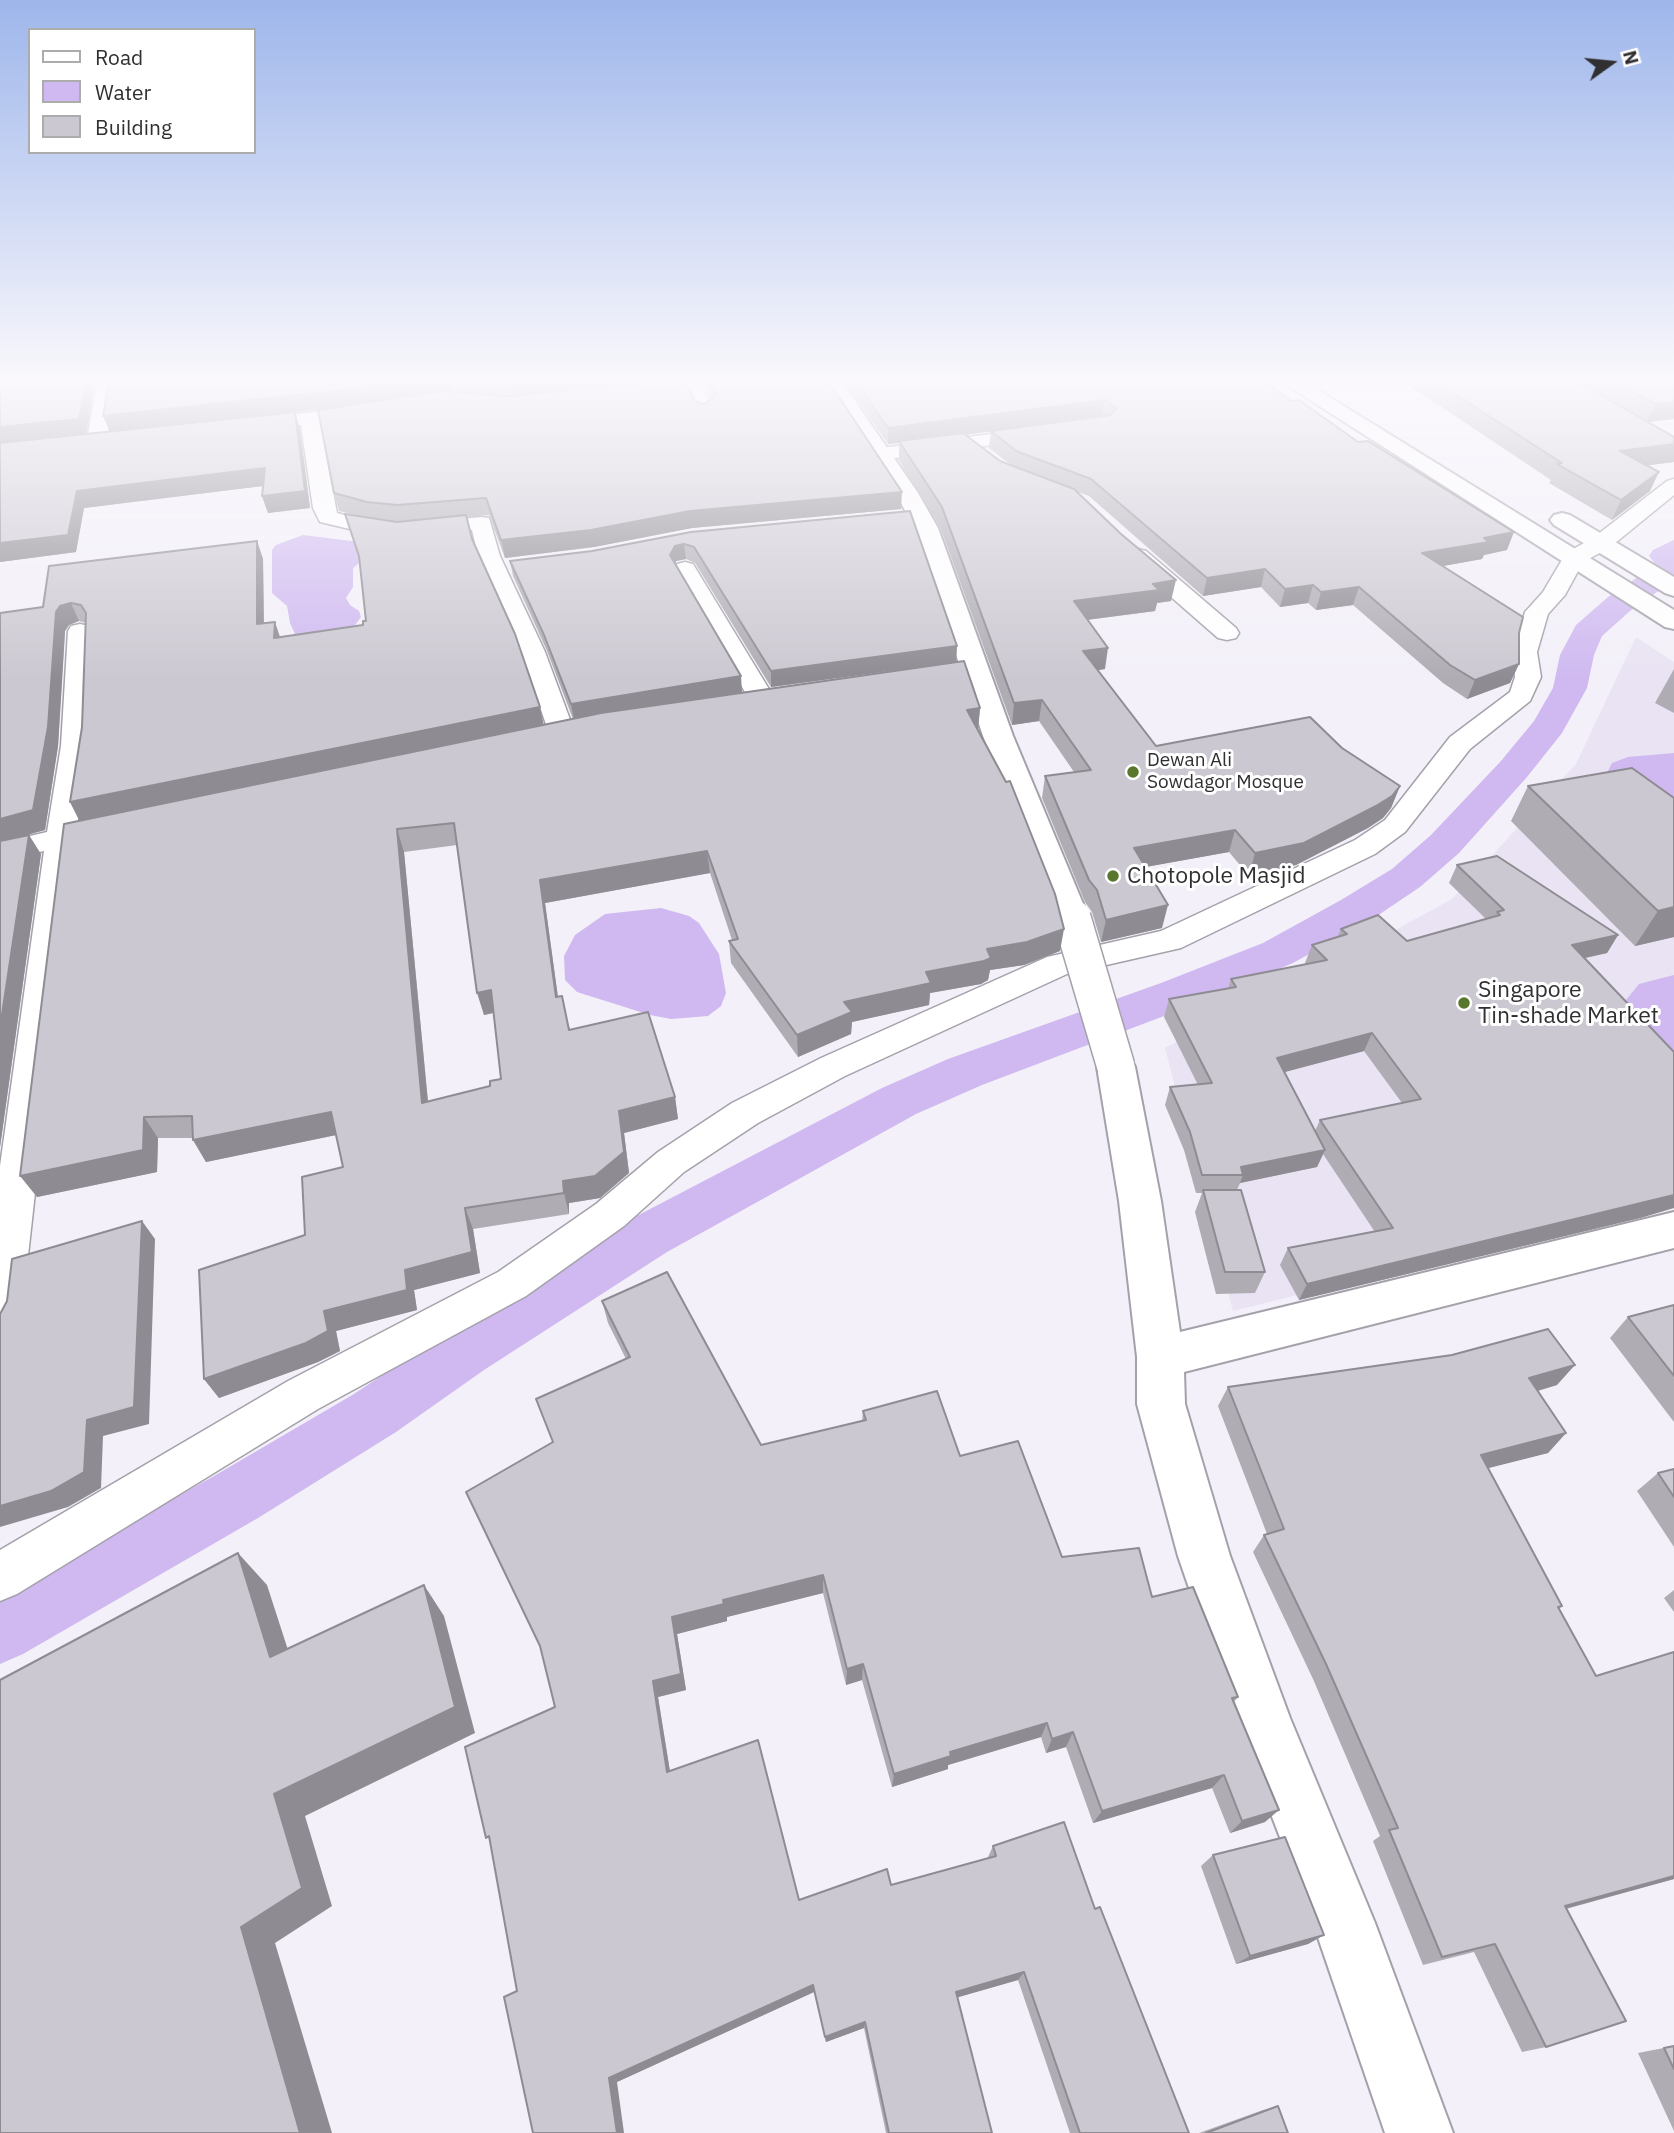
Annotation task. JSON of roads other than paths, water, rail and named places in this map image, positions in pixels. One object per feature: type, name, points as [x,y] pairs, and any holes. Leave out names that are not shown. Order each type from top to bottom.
[{"type":"street","points":[[320,482],[328,517],[371,528],[402,531],[481,523],[489,556],[533,652],[562,733]]},
{"type":"street","points":[[892,482],[907,517],[926,528],[962,672],[1022,799],[1072,918],[1116,1067],[1140,1201],[1160,1357],[1161,1404],[1204,1556],[1262,1718],[1344,1923],[1419,2133]]},
{"type":"street","points":[[1467,482],[1596,555],[1674,588]]},
{"type":"street","points":[[0,1577],[303,1395],[512,1284],[610,1215],[671,1162],[745,1112],[856,1056],[1058,965],[1170,940],[1365,847],[1395,826],[1460,743],[1521,696],[1528,677],[1525,652],[1537,612],[1553,594],[1674,485]]},
{"type":"street","points":[[1542,509],[1674,621]]},
{"type":"street","points":[[1119,539],[1227,633]]},
{"type":"street","points":[[496,569],[522,566]]},
{"type":"street","points":[[685,569],[761,699]]},
{"type":"street","points":[[0,1318],[75,746],[80,631]]},
{"type":"street","points":[[0,852],[133,822]]},
{"type":"street","points":[[1160,1357],[1335,1316],[1674,1230]]},
{"type":"water","points":[[303,535],[360,542],[364,559],[353,568],[353,587],[346,598],[350,605],[359,611],[361,617],[355,625],[340,633],[305,639],[295,634],[287,606],[272,593],[272,550],[276,545]]},
{"type":"water","points":[[1674,753],[1674,817],[1607,773],[1612,763],[1628,757]]},
{"type":"water","points":[[661,908],[689,916],[699,923],[719,954],[726,993],[721,1006],[708,1016],[671,1019],[650,1015],[577,992],[565,980],[564,956],[575,935],[605,914]]},
{"type":"water","points":[[1674,975],[1674,1066],[1630,1017],[1626,1000],[1639,984]]},
{"type":"waterway","points":[[0,1631],[236,1497],[375,1413],[464,1352],[648,1236],[899,1101],[965,1072],[1177,994],[1278,953],[1356,910],[1406,878],[1445,844],[1514,769],[1549,725],[1570,688],[1577,655],[1588,632],[1619,604],[1673,567],[1664,556],[1674,549]]},
{"type":"place","name":"Dewan Ali Sowdagor Mosque","points":[[1133,772]]},
{"type":"place","name":"Chotopole Masjid","points":[[1113,876]]},
{"type":"place","name":"Singapore Tin-shade Market","points":[[1464,1003]]}]
